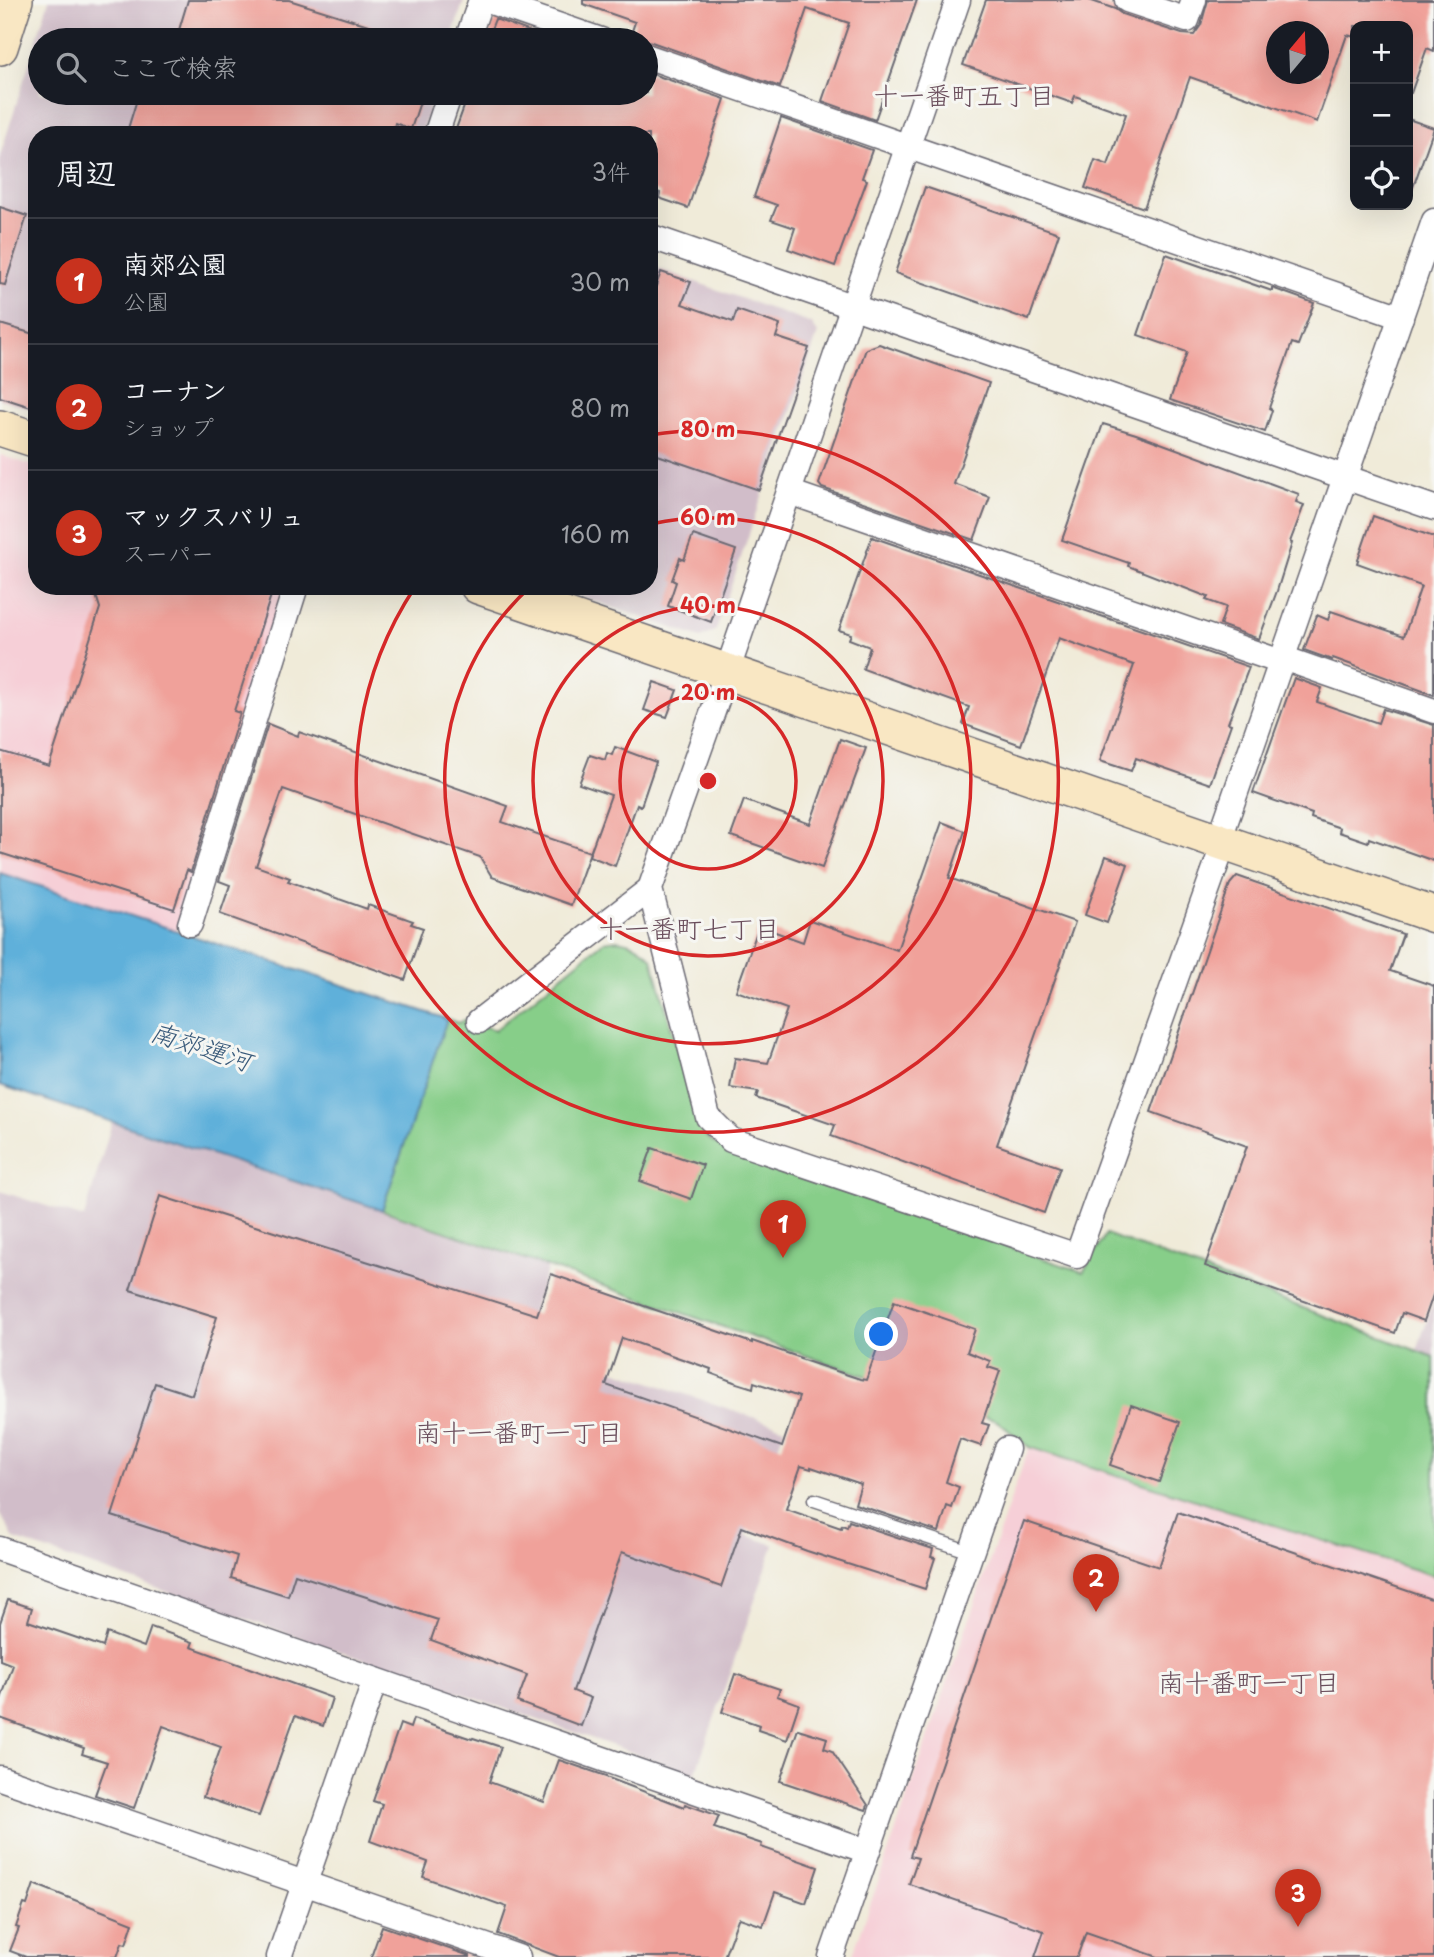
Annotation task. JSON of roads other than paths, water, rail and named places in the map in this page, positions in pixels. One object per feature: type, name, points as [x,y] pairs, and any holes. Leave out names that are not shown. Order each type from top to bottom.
[{"type":"street","points":[[0,47],[15,0]]},
{"type":"street","points":[[472,28],[483,0],[566,28]]},
{"type":"street","points":[[479,1021],[650,889],[958,0]]},
{"type":"street","points":[[1128,0],[1187,20],[1194,0]]},
{"type":"street","points":[[658,60],[1401,317]]},
{"type":"street","points":[[439,126],[446,105]]},
{"type":"street","points":[[650,889],[708,1117],[731,1140],[1077,1256],[1222,842],[1434,220]]},
{"type":"street","points":[[658,239],[1434,508]]},
{"type":"street","points":[[0,428],[28,436]]},
{"type":"street","points":[[789,492],[1434,711]]},
{"type":"street","points":[[190,924],[293,595]]},
{"type":"street","points":[[504,595],[1434,915]]},
{"type":"street","points":[[831,1957],[1007,1449]]},
{"type":"street","points":[[0,1549],[867,1851]]},
{"type":"street","points":[[279,1957],[375,1680]]},
{"type":"street","points":[[0,1778],[518,1957]]},
{"type":"lane","points":[[814,1500],[971,1552]]},
{"type":"water","name":"南郊運河","points":[[0,873],[447,1019],[382,1210],[0,1085]]},
{"type":"place","name":"南郊公園","points":[[783,1258]]},
{"type":"place","name":"コーナン","points":[[1096,1612]]},
{"type":"place","name":"マックスバリュ","points":[[1298,1927]]},
{"type":"district","name":"十一番町五丁目","points":[[964,96]]},
{"type":"district","name":"十一番町七丁目","points":[[689,929]]},
{"type":"district","name":"南十一番町一丁目","points":[[519,1433]]},
{"type":"district","name":"南十番町一丁目","points":[[1249,1683]]}]
